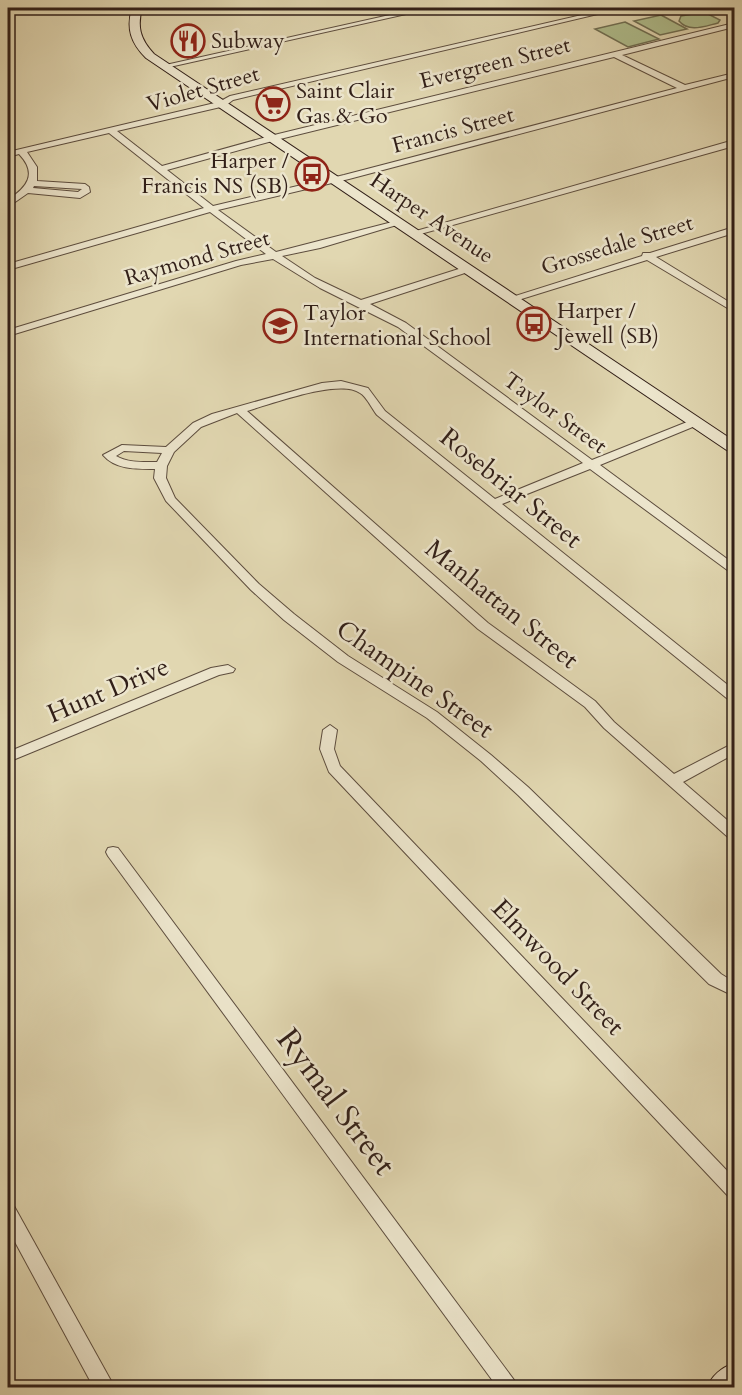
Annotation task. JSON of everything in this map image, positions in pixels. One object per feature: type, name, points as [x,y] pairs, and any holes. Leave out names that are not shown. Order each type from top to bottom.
[{"type":"main road","name":"Harper Avenue","points":[[137,8],[133,27],[136,40],[150,56],[735,448]]},
{"type":"main road","points":[[721,1388],[735,1377]]},
{"type":"street","points":[[165,66],[429,8]]},
{"type":"street","name":"Violet Street","points":[[8,154],[222,104],[230,98],[619,8]]},
{"type":"street","name":"Evergreen Street","points":[[162,169],[273,138],[735,25]]},
{"type":"street","points":[[615,54],[684,88]]},
{"type":"street","name":"Francis Street","points":[[8,267],[212,208],[334,180],[735,75]]},
{"type":"street","name":"Taylor Street","points":[[112,131],[274,255],[323,286],[363,303],[402,325],[735,569]]},
{"type":"street","points":[[414,233],[735,143]]},
{"type":"street","points":[[8,204],[30,186],[35,172],[33,165],[21,151]]},
{"type":"street","points":[[30,186],[85,187],[87,190],[80,195],[30,186]]},
{"type":"street","name":"Raymond Street","points":[[8,333],[238,263],[317,246],[397,222]]},
{"type":"street","name":"Grossedale Street","points":[[512,299],[646,255],[735,230]]},
{"type":"street","points":[[646,255],[735,309]]},
{"type":"street","points":[[363,303],[468,269]]},
{"type":"street","name":"Rosebriar Street","points":[[240,410],[326,385],[341,384],[367,393],[381,413],[735,697]]},
{"type":"street","points":[[169,450],[122,447],[110,455],[113,460],[121,462],[161,466],[169,450],[197,424],[240,410]]},
{"type":"street","name":"Manhattan Street","points":[[240,410],[483,626],[590,704],[609,725],[735,834]]},
{"type":"street","points":[[494,503],[696,422]]},
{"type":"street","name":"Champine Street","points":[[161,466],[160,478],[176,508],[255,586],[289,617],[336,653],[432,715],[486,758],[523,791],[715,979],[735,990]]},
{"type":"street","name":"Hunt Drive","points":[[8,757],[216,671],[228,669]]},
{"type":"street","name":"Elmwood Street","points":[[330,730],[327,749],[330,759],[344,778],[735,1190]]},
{"type":"street","points":[[675,780],[735,748]]},
{"type":"street","name":"Rymal Street","points":[[113,852],[510,1388]]},
{"type":"street","points":[[8,1212],[105,1388]]},
{"type":"green space","points":[[704,12],[720,20],[718,23],[697,28],[687,27],[679,21],[681,16]]},
{"type":"green space","points":[[661,15],[687,29],[660,35],[634,21]]},
{"type":"green space","points":[[625,22],[659,39],[628,47],[595,29]]},
{"type":"place","name":"Subway","points":[[188,41]]},
{"type":"place","name":"Saint Clair Gas & Go","points":[[273,104]]},
{"type":"place","name":"Harper / Francis NS (SB)","points":[[312,174]]},
{"type":"place","name":"Harper / Jewell (SB)","points":[[534,324]]},
{"type":"place","name":"Taylor International School","points":[[280,326]]}]
